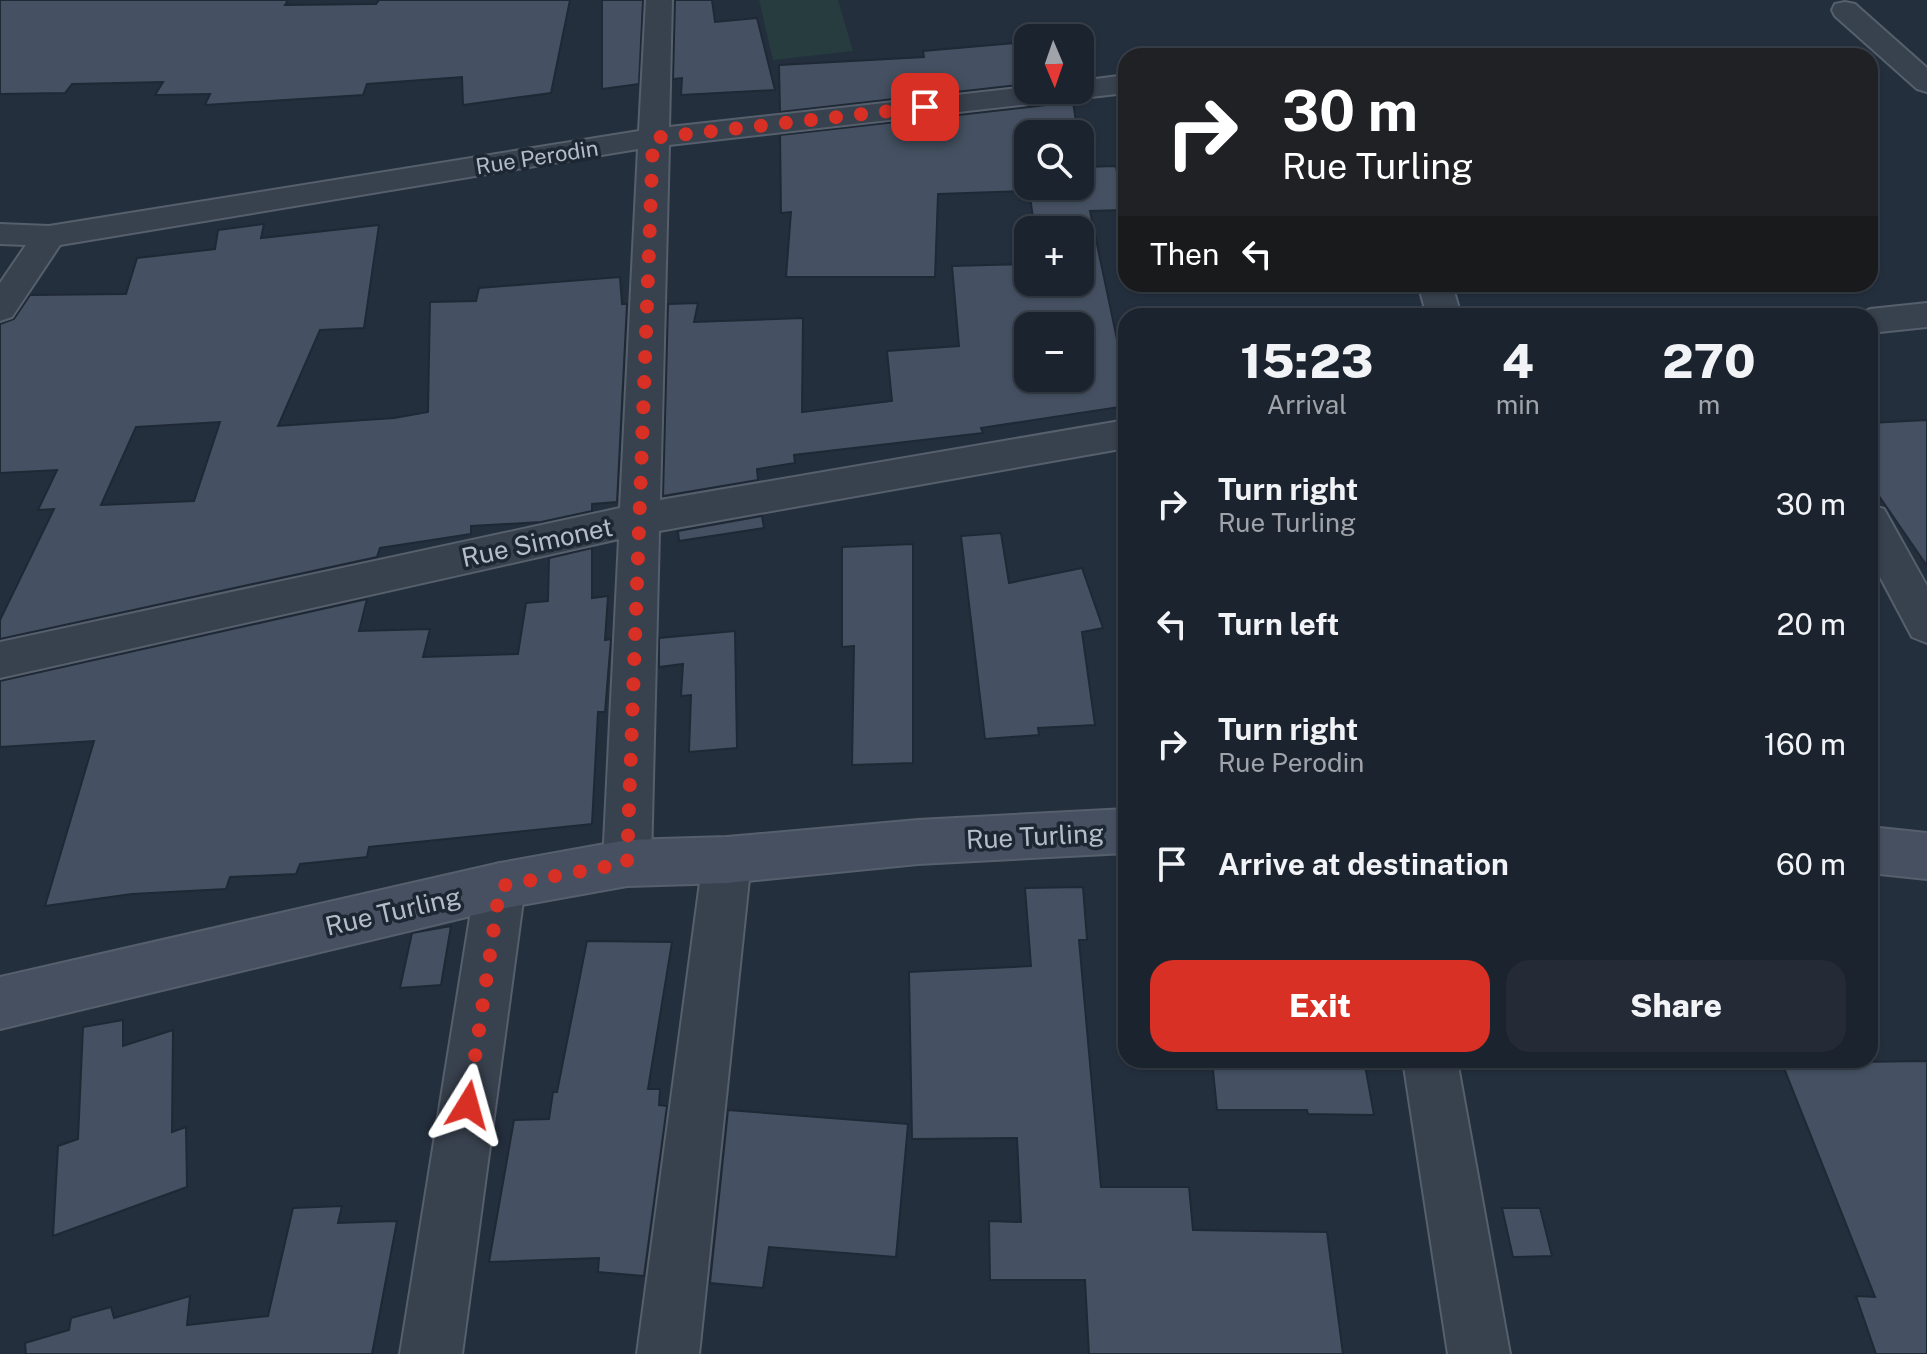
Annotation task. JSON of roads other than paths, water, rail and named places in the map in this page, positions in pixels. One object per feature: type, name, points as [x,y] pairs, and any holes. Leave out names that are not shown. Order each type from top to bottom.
[{"type":"main road","name":"Rue Turling","points":[[0,1003],[500,886],[627,863],[727,860],[918,842],[1118,831]]},
{"type":"main road","points":[[1878,851],[1927,856]]},
{"type":"street","points":[[627,863],[659,0]]},
{"type":"street","points":[[1845,10],[1927,83]]},
{"type":"street","name":"Rue Perodin","points":[[1094,88],[1118,85]]},
{"type":"street","name":"Rue Perodin","points":[[0,234],[49,236],[653,138],[1014,97]]},
{"type":"street","points":[[0,309],[49,236]]},
{"type":"street","points":[[1878,320],[1927,315]]},
{"type":"street","name":"Rue Simonet","points":[[0,660],[640,519],[1118,435]]},
{"type":"street","points":[[1878,535],[1927,625]]},
{"type":"street","points":[[668,1354],[727,860]]},
{"type":"street","points":[[431,1354],[500,886]]},
{"type":"street","points":[[1431,1068],[1479,1354]]}]
